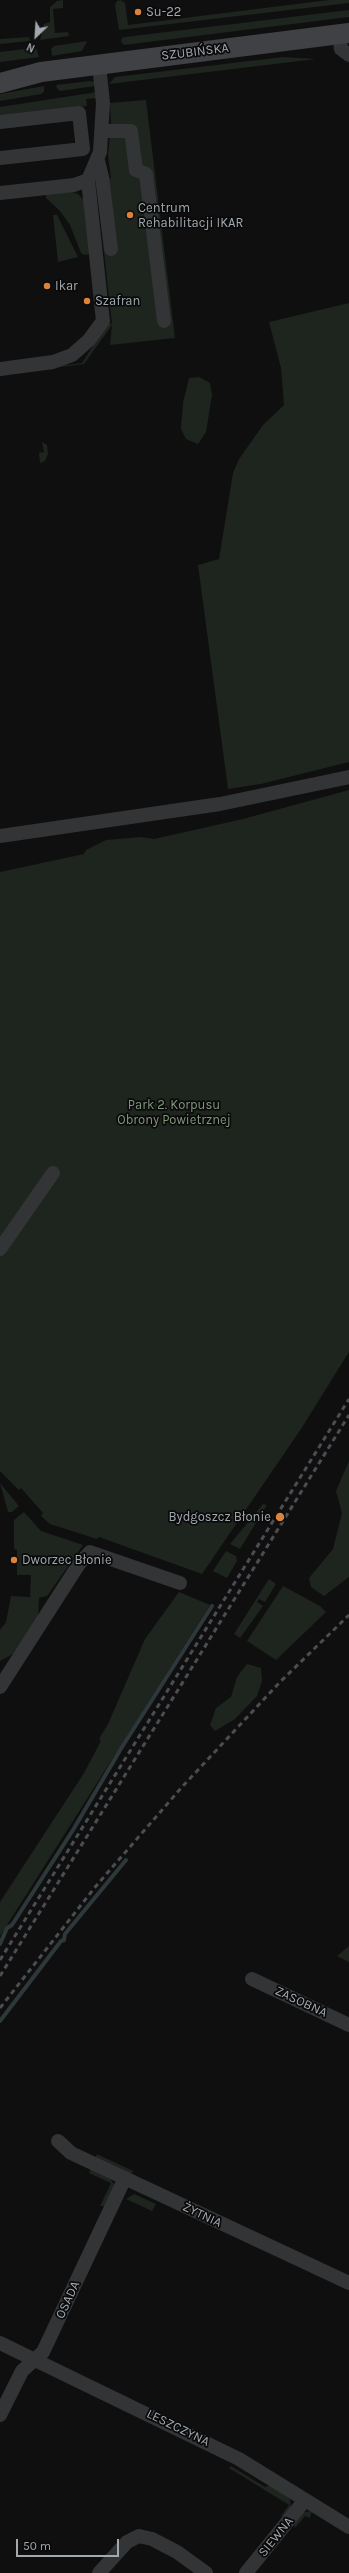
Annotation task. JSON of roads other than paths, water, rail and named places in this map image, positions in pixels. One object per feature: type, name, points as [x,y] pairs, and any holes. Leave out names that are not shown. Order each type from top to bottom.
[{"type":"main road","name":"SZUBIŃSKA","points":[[0,83],[41,72],[344,34]]},
{"type":"main road","name":"SZUBIŃSKA","points":[[0,70],[41,72]]},
{"type":"street","points":[[344,34],[341,49],[349,55]]},
{"type":"street","points":[[0,369],[53,362],[72,356],[89,340],[102,320],[88,180],[98,162],[102,131],[103,103],[99,64]]},
{"type":"street","points":[[0,122],[79,113],[83,149],[0,158]]},
{"type":"street","points":[[102,131],[131,131],[136,170],[146,174],[164,321]]},
{"type":"street","points":[[98,162],[102,177],[111,248]]},
{"type":"street","points":[[0,193],[74,185],[88,180]]},
{"type":"street","points":[[0,836],[220,804],[349,777]]},
{"type":"street","points":[[0,1249],[53,1172]]},
{"type":"street","points":[[0,1687],[79,1564],[90,1552],[180,1583]]},
{"type":"street","name":"ZASOBNA","points":[[252,1979],[349,2025]]},
{"type":"street","name":"ŻYTNIA","points":[[58,2141],[70,2153],[349,2283]]},
{"type":"street","name":"OSADA","points":[[0,2415],[22,2371],[35,2360],[45,2348],[125,2178]]},
{"type":"street","name":"LESZCZYNA","points":[[0,2343],[239,2458],[349,2527]]},
{"type":"street","name":"SIEWNA","points":[[246,2573],[305,2500]]},
{"type":"street","points":[[99,2573],[126,2542],[139,2536],[152,2539],[177,2552],[206,2573]]},
{"type":"waterway","points":[[0,1944],[7,1928],[12,1925],[73,1830],[122,1747],[212,1606]]},
{"type":"waterway","points":[[0,2021],[61,1941],[64,1940],[65,1934],[126,1860]]},
{"type":"railway","points":[[0,1960],[349,1399]]},
{"type":"railway","points":[[0,1976],[349,1415]]},
{"type":"railway","points":[[0,2008],[96,1886],[182,1787],[280,1682],[349,1615]]},
{"type":"place","name":"Su-22","points":[[138,12]]},
{"type":"place","name":"Centrum Rehabilitacji IKAR","points":[[130,215]]},
{"type":"place","name":"Ikar","points":[[47,286]]},
{"type":"place","name":"Szafran","points":[[87,301]]},
{"type":"place","name":"Bydgoszcz Błonie","points":[[280,1517]]},
{"type":"place","name":"Dworzec Błonie","points":[[14,1560]]},
{"type":"park label","name":"Park 2. Korpusu Obrony Powietrznej","points":[[174,1112]]}]
